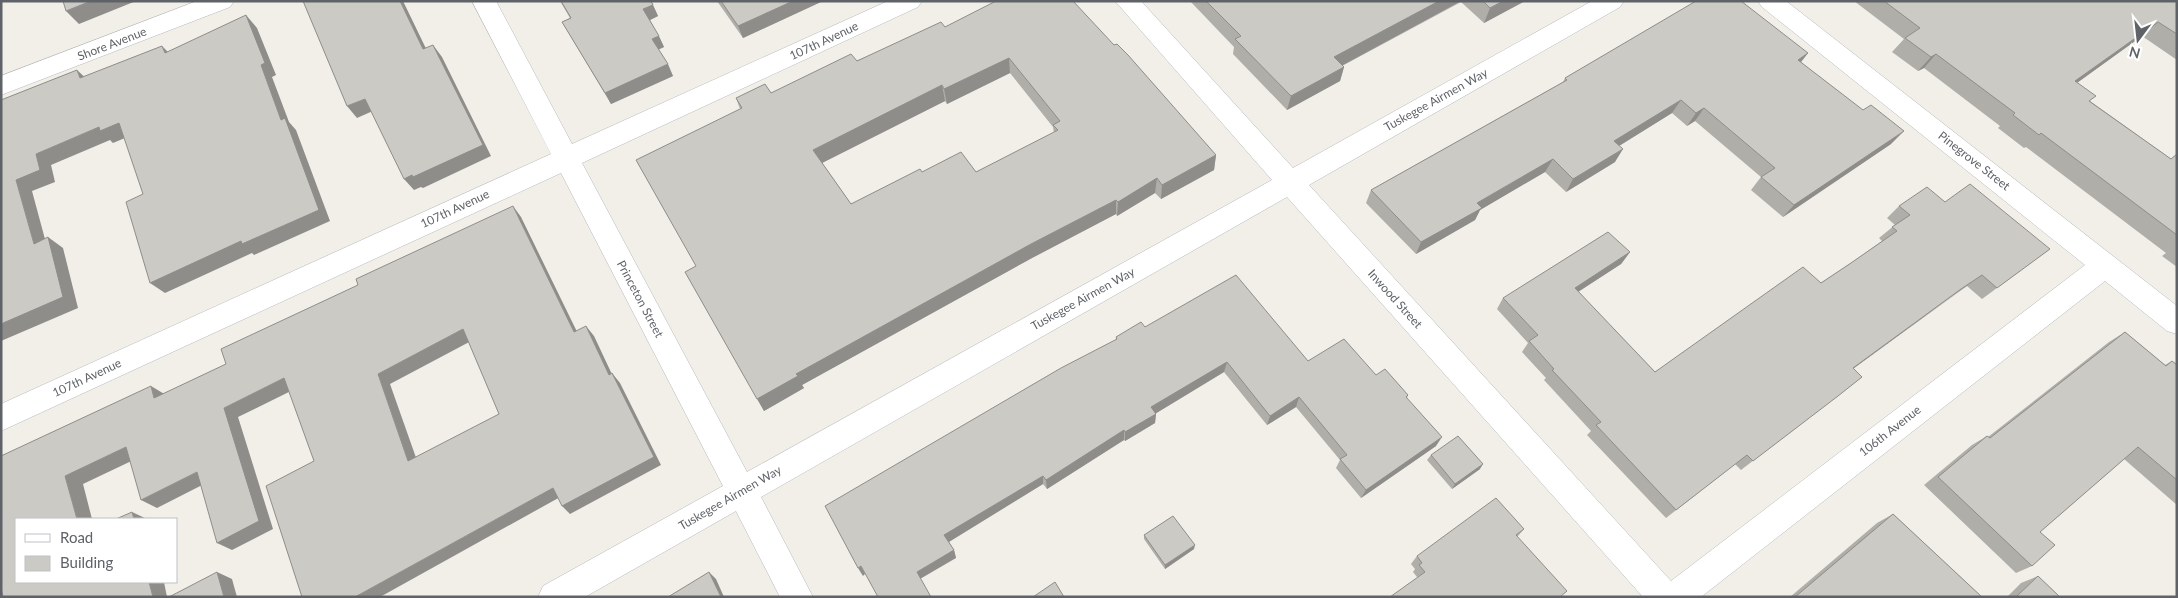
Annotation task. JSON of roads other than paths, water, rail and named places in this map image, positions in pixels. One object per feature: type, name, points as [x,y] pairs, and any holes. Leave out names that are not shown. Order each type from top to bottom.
[{"type":"street","name":"Shore Avenue","points":[[1,86],[222,1]]},
{"type":"street","name":"Princeton Street","points":[[484,1],[565,159],[797,597]]},
{"type":"street","name":"107th Avenue","points":[[1,418],[910,1]]},
{"type":"street","name":"Inwood Street","points":[[1127,1],[1664,597]]},
{"type":"street","name":"Tuskegee Airmen Way","points":[[554,597],[1612,1]]},
{"type":"street","name":"Pinegrove Street","points":[[1770,1],[2177,322]]},
{"type":"street","name":"106th Avenue","points":[[1675,597],[2105,265]]}]
